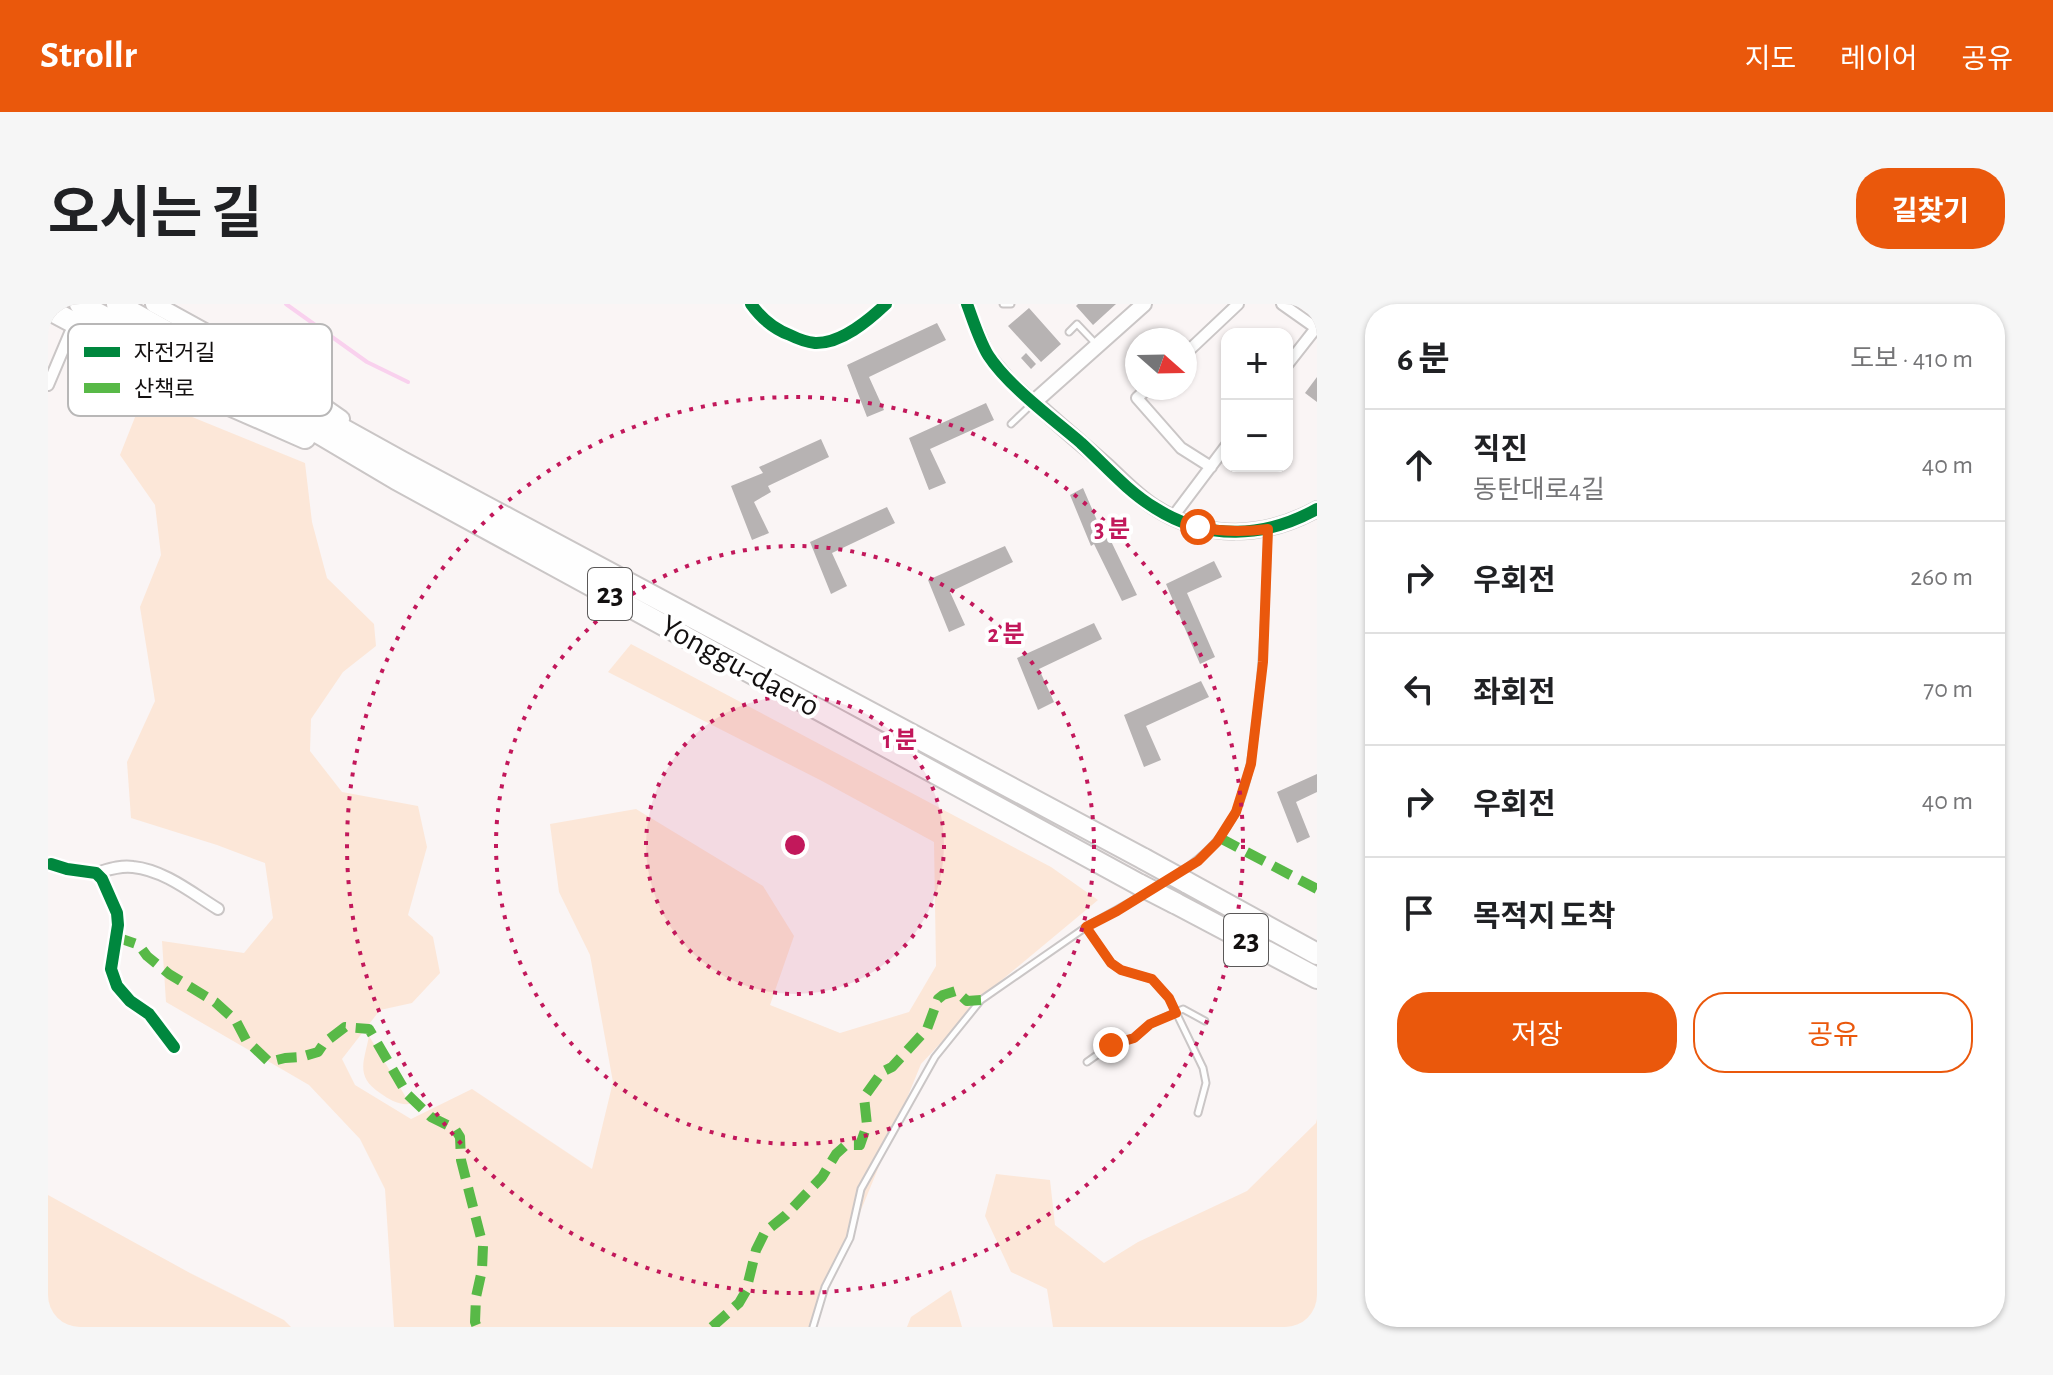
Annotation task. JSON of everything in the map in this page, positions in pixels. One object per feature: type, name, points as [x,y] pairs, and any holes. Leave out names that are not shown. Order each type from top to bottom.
[{"type":"highway","name":"Yonggu-daero","points":[[80,304],[117,324]]},
{"type":"highway","name":"Yonggu-daero","points":[[117,304],[151,324]]},
{"type":"highway","points":[[48,309],[76,324]]},
{"type":"highway","points":[[259,416],[399,470]]},
{"type":"highway","name":"Yonggu-daero","points":[[290,416],[1144,859],[1317,954]]},
{"type":"highway","name":"Yonggu-daero","points":[[307,416],[399,470],[1149,885],[1175,903],[1317,978]]},
{"type":"main road","points":[[154,304],[190,324]]},
{"type":"main road","points":[[329,416],[399,470]]},
{"type":"street","points":[[751,304],[777,330],[819,343],[844,335],[866,323],[886,304]]},
{"type":"street","points":[[967,304],[988,354],[1012,382],[1153,507],[1198,527],[1244,532],[1268,529],[1317,509]]},
{"type":"street","points":[[1034,402],[1144,304]]},
{"type":"street","points":[[1197,343],[1238,304]]},
{"type":"street","points":[[1282,304],[1316,328],[1293,357]]},
{"type":"street","points":[[48,385],[68,338]]},
{"type":"street","points":[[1139,400],[1181,448],[1211,467]]},
{"type":"street","points":[[1172,518],[1221,453]]},
{"type":"street","points":[[49,863],[96,873],[132,866],[158,873],[218,909]]},
{"type":"street","points":[[96,873],[102,879],[117,913],[111,969],[117,986],[130,1001],[149,1014],[174,1047]]},
{"type":"lane","points":[[1003,304],[1011,304]]},
{"type":"lane","points":[[1069,332],[1077,324],[1097,345]]},
{"type":"lane","points":[[1011,424],[1034,402]]},
{"type":"lane","points":[[1178,880],[1217,842],[1236,812],[1251,764],[1263,662],[1268,529]]},
{"type":"lane","points":[[813,1327],[825,1287],[850,1238],[861,1189],[935,1057],[981,1000],[1086,927],[1117,911],[1149,885]]},
{"type":"lane","points":[[1086,927],[1111,963],[1121,970],[1152,979],[1169,998],[1203,1068],[1206,1083],[1198,1113]]},
{"type":"lane","points":[[1087,1062],[1111,1045],[1134,1038],[1150,1024],[1183,1009],[1205,1021]]},
{"type":"shaded area","points":[[135,416],[190,416],[305,463],[312,522],[327,578],[374,624],[376,646],[343,672],[311,719],[310,751],[342,792],[418,806],[427,847],[408,915],[433,937],[440,973],[412,1003],[380,1010],[342,1059],[355,1085],[411,1119],[472,1089],[592,1169],[613,1082],[590,955],[559,892],[550,824],[636,809],[763,886],[794,936],[770,1005],[840,1033],[909,1012],[936,966],[934,842],[608,672],[631,644],[1051,867],[1098,900],[991,989],[921,1064],[813,1327],[394,1327],[385,1189],[360,1139],[309,1085],[166,1002],[162,941],[244,953],[273,918],[265,863],[131,818],[127,762],[155,701],[140,607],[161,555],[155,505],[120,455]]},
{"type":"shaded area","points":[[369,1036],[410,1104],[391,1100],[367,1081],[363,1068]]},
{"type":"shaded area","points":[[1317,1119],[1317,1327],[1053,1327],[1047,1289],[1011,1272],[985,1216],[996,1174],[1050,1180],[1055,1225],[1104,1263],[1138,1242],[1247,1191]]},
{"type":"shaded area","points":[[48,1195],[190,1273],[284,1320],[291,1327],[48,1327]]},
{"type":"shaded area","points":[[951,1290],[962,1327],[907,1327],[911,1317]]},
{"type":"building","points":[[1116,304],[1093,325],[1076,306]]},
{"type":"building","points":[[1029,308],[1061,344],[1041,362],[1008,326]]},
{"type":"building","points":[[937,323],[946,340],[869,377],[884,410],[867,417],[847,365]]},
{"type":"building","points":[[1026,353],[1036,364],[1031,369],[1021,358]]},
{"type":"building","points":[[1317,377],[1317,402],[1305,393]]},
{"type":"building","points":[[986,403],[994,420],[930,449],[946,483],[929,490],[909,438]]},
{"type":"building","points":[[821,439],[829,457],[768,486],[771,492],[754,502],[769,533],[752,540],[731,486],[763,473],[759,467]]},
{"type":"building","points":[[1083,488],[1105,539],[1109,537],[1137,595],[1122,601],[1094,544],[1091,546],[1070,495]]},
{"type":"building","points":[[887,507],[895,523],[832,553],[847,586],[831,594],[810,542]]},
{"type":"building","points":[[1005,546],[1013,562],[950,592],[965,625],[949,632],[928,580]]},
{"type":"building","points":[[1214,561],[1222,577],[1187,593],[1215,657],[1200,664],[1166,584]]},
{"type":"building","points":[[1094,623],[1102,639],[1039,669],[1054,702],[1038,710],[1017,658]]},
{"type":"building","points":[[1201,681],[1209,697],[1146,726],[1161,760],[1144,767],[1124,715]]},
{"type":"building","points":[[1317,774],[1317,792],[1296,802],[1310,837],[1297,843],[1277,792]]},
{"type":"waterway","points":[[286,304],[314,324]]},
{"type":"waterway","points":[[332,337],[367,362],[408,382]]},
{"type":"marked path","points":[[1220,838],[1317,889]]},
{"type":"marked path","points":[[116,937],[139,945],[169,974],[215,1002],[236,1021],[246,1040],[269,1062],[318,1052],[324,1043],[345,1027],[369,1029],[407,1094],[431,1117],[455,1129],[460,1137],[461,1160],[483,1246],[476,1297],[477,1327]]},
{"type":"marked path","points":[[712,1327],[739,1303],[746,1291],[756,1250],[765,1232],[822,1177],[836,1154],[846,1145],[860,1145],[867,1125],[864,1097],[882,1072],[892,1067],[927,1029],[938,999],[956,991],[967,1001],[981,1000]]},
{"type":"cycle path","points":[[751,304],[779,330],[815,343],[844,336],[886,304]]},
{"type":"cycle path","points":[[967,304],[985,349],[1007,378],[1126,486],[1155,508],[1195,526],[1236,532],[1277,526],[1317,509]]},
{"type":"cycle path","points":[[51,864],[96,873],[102,879],[117,913],[111,969],[117,986],[130,1001],[149,1014],[174,1047]]},
{"type":"route","points":[[1111,1045],[1134,1038],[1150,1024],[1176,1013],[1169,998],[1152,979],[1121,970],[1111,963],[1086,927],[1198,861],[1217,842],[1236,812],[1251,764],[1263,662],[1268,529],[1244,532],[1198,527]]}]
